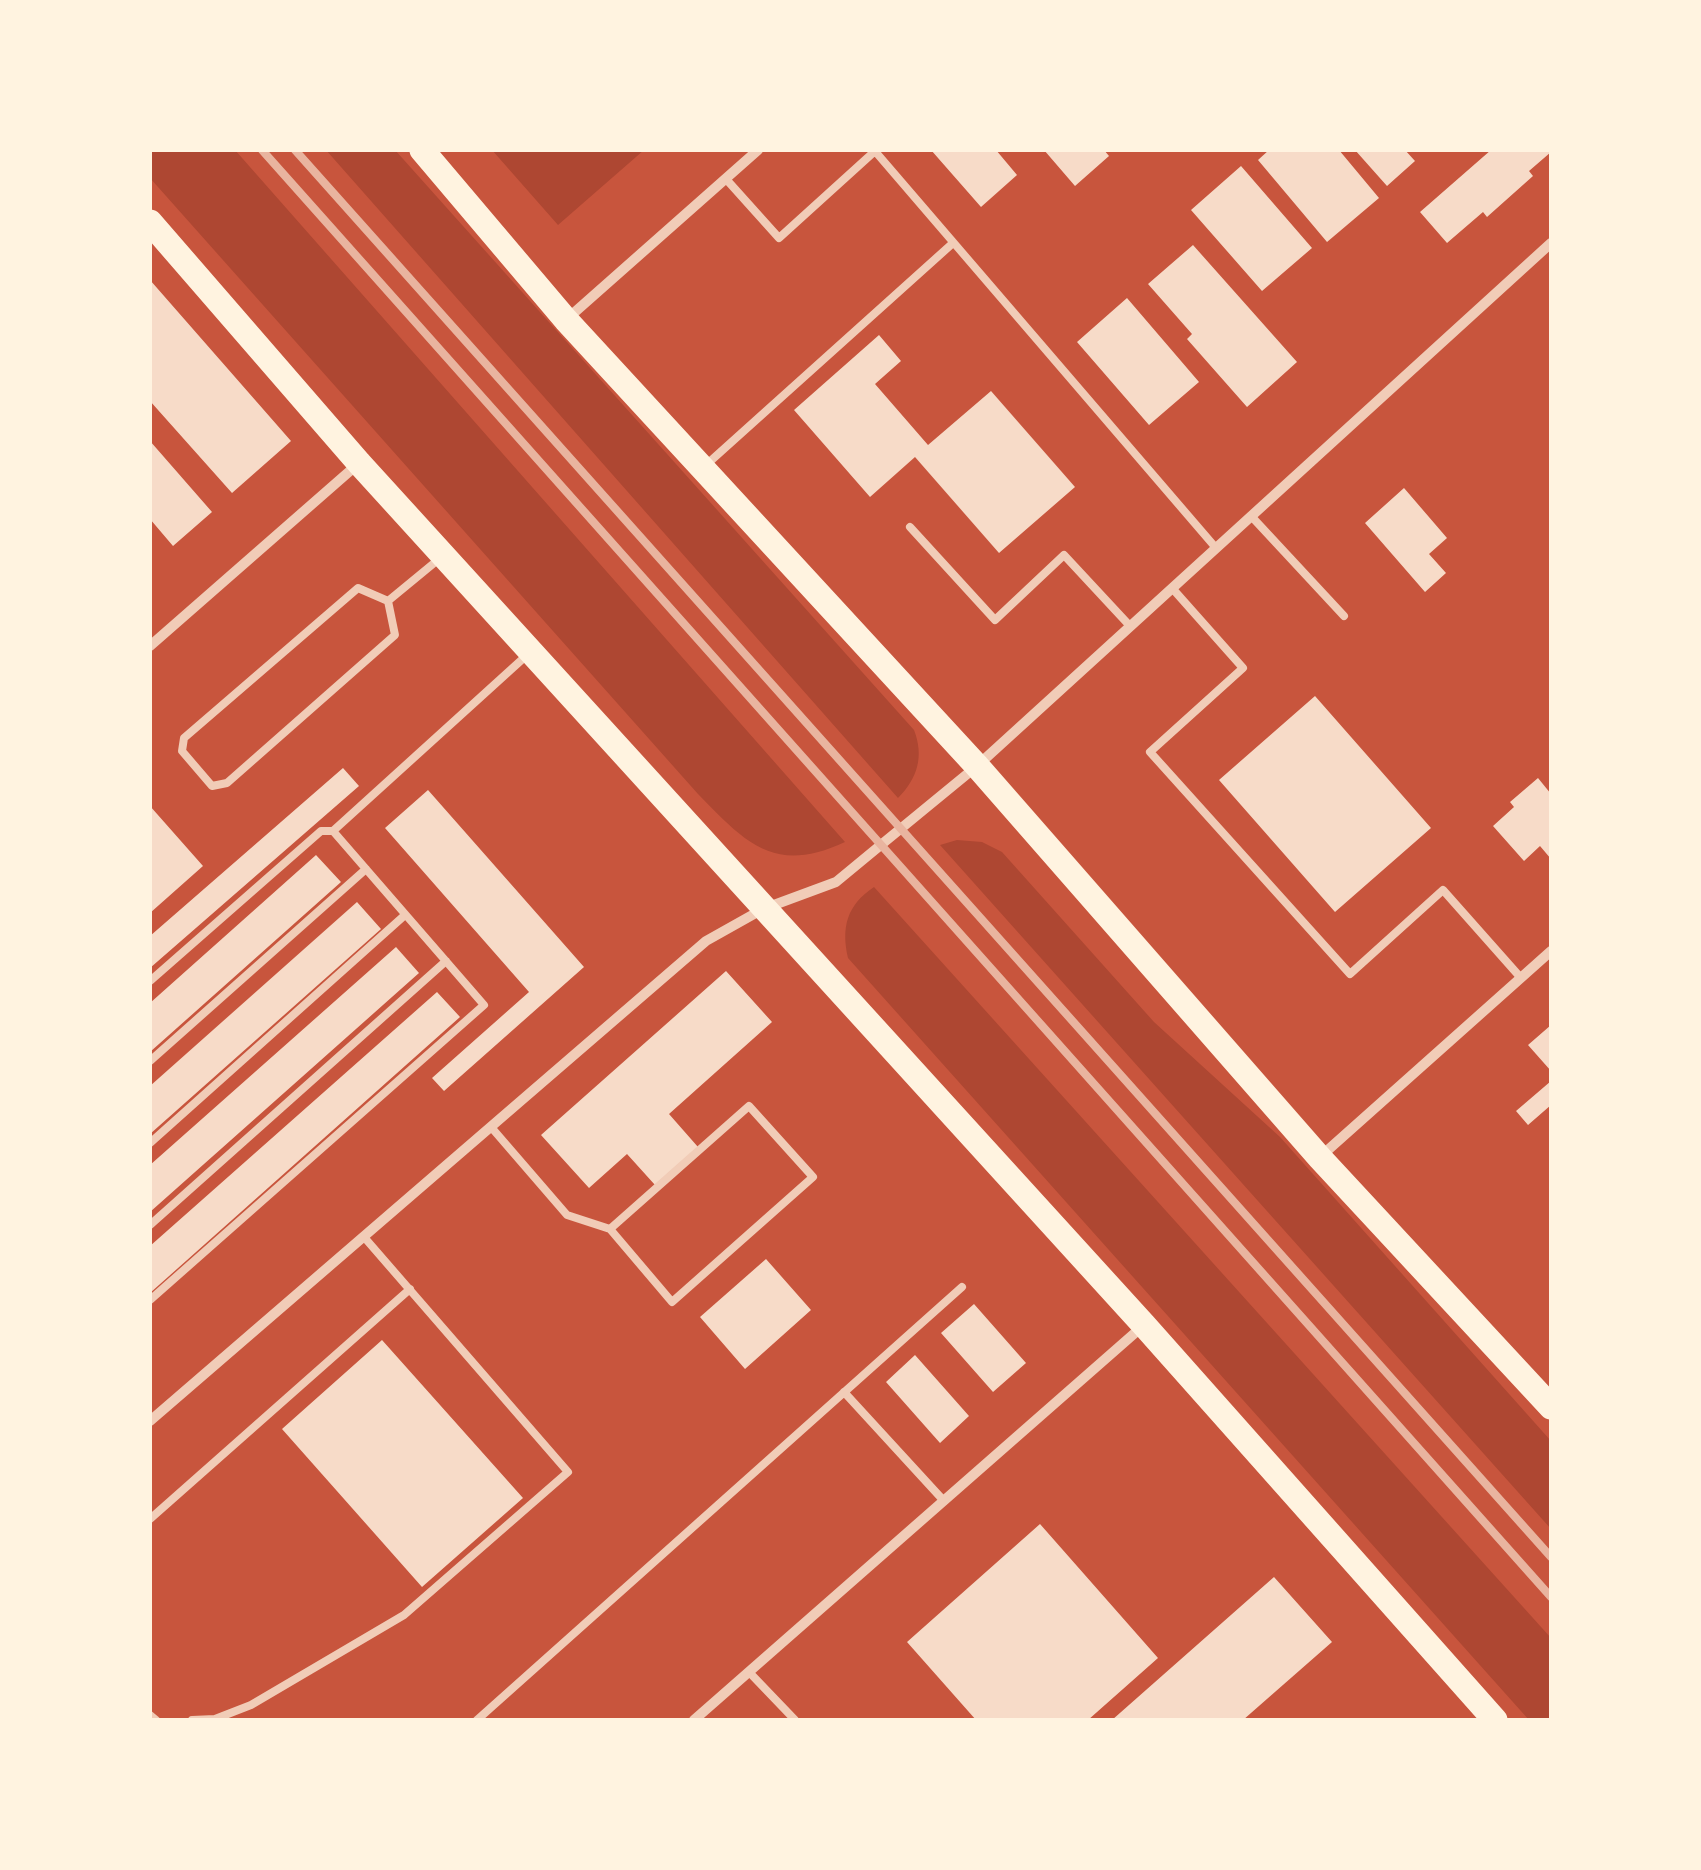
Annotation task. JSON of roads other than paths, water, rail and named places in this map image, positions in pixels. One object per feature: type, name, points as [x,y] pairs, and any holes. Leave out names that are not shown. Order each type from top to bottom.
[{"type":"main road","points":[[422,150],[566,320],[977,766],[1320,1158],[1551,1407]]},
{"type":"main road","points":[[150,222],[359,463],[1144,1325],[1495,1720]]},
{"type":"street","points":[[566,320],[758,150]]},
{"type":"street","points":[[150,1421],[706,941],[763,909],[836,882],[977,766],[1551,243]]},
{"type":"street","points":[[150,646],[359,463]]},
{"type":"street","points":[[1320,1158],[1551,951]]},
{"type":"street","points":[[694,1720],[1144,1325]]},
{"type":"lane","points":[[726,179],[778,238],[875,151],[1216,548]]},
{"type":"lane","points":[[702,468],[953,242]]},
{"type":"lane","points":[[1252,517],[1344,616]]},
{"type":"lane","points":[[910,527],[995,620],[1064,556],[1130,626]]},
{"type":"lane","points":[[388,601],[443,556]]},
{"type":"lane","points":[[358,588],[388,601],[394,635],[227,783],[212,786],[182,751],[184,738],[358,588]]},
{"type":"lane","points":[[1172,588],[1244,668],[1150,752],[1350,974],[1443,890],[1521,978]]},
{"type":"lane","points":[[150,980],[322,831],[333,831],[530,652]]},
{"type":"lane","points":[[150,1300],[484,1005],[333,831]]},
{"type":"lane","points":[[150,1061],[366,870]]},
{"type":"lane","points":[[150,1142],[405,915]]},
{"type":"lane","points":[[150,1225],[446,962]]},
{"type":"lane","points":[[491,1127],[567,1215],[610,1229],[672,1302],[813,1178],[749,1106],[610,1229]]},
{"type":"lane","points":[[192,1720],[215,1718],[251,1705],[404,1615],[568,1472],[364,1237]]},
{"type":"lane","points":[[477,1720],[962,1286]]},
{"type":"lane","points":[[150,1519],[410,1290]]},
{"type":"lane","points":[[844,1392],[944,1501]]},
{"type":"lane","points":[[749,1672],[795,1720]]},
{"type":"lane","points":[[150,1715],[156,1720]]},
{"type":"railway","points":[[262,150],[1551,1597]]},
{"type":"railway","points":[[295,150],[1551,1557]]}]
